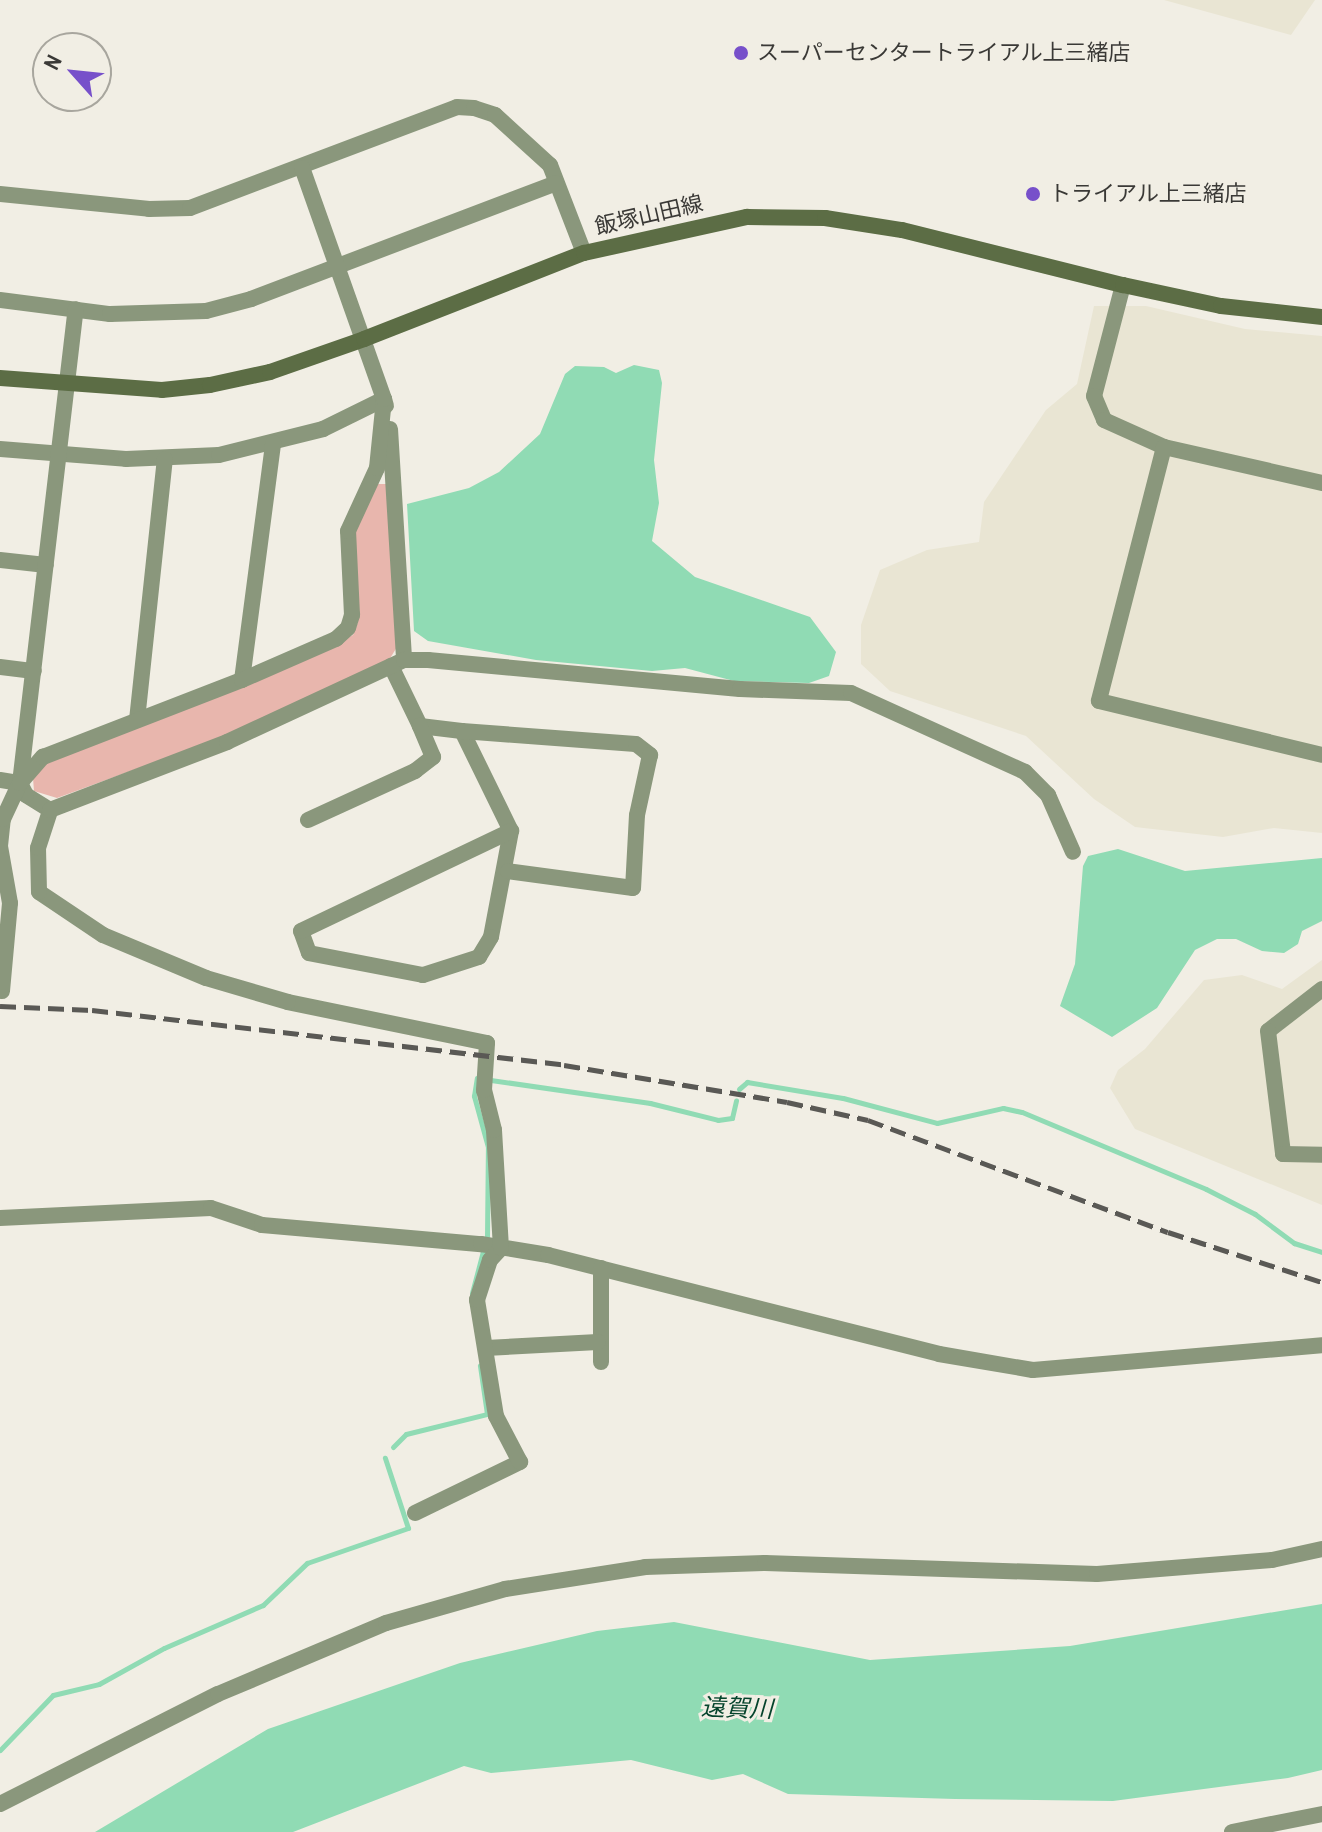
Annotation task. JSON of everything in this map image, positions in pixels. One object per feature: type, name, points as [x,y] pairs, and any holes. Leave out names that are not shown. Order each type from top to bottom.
[{"type":"main road","name":"飯塚山田線","points":[[0,378],[66,387],[162,390],[210,385],[270,372],[364,339],[584,253],[747,217],[825,218],[902,230],[1221,306],[1322,317]]},
{"type":"street","points":[[0,194],[149,209],[190,208],[466,107],[495,115],[550,165],[584,253]]},
{"type":"street","points":[[302,168],[384,399],[392,436],[397,663],[433,757],[415,771],[308,820]]},
{"type":"street","points":[[0,300],[110,314],[206,311],[556,183]]},
{"type":"street","points":[[1123,285],[1094,396],[1104,420],[1164,447],[1322,483]]},
{"type":"street","points":[[50,810],[26,795],[20,783],[76,309]]},
{"type":"street","points":[[0,449],[58,456],[165,460],[273,443],[360,415],[384,399]]},
{"type":"street","points":[[2,991],[5,902],[0,846],[3,819],[20,783],[43,757],[242,680],[336,639],[348,628],[352,615],[348,531],[377,468],[384,399]]},
{"type":"street","points":[[242,680],[273,443]]},
{"type":"street","points":[[1164,447],[1099,701],[1322,755]]},
{"type":"street","points":[[137,720],[165,460]]},
{"type":"street","points":[[0,560],[46,565]]},
{"type":"street","points":[[50,810],[227,742],[397,663],[740,689],[851,693],[1025,772],[1048,795],[1073,852]]},
{"type":"street","points":[[0,667],[34,671]]},
{"type":"street","points":[[420,726],[636,744],[650,755],[637,815],[633,888],[508,871]]},
{"type":"street","points":[[462,731],[511,831],[508,871],[491,937],[479,957],[423,975],[309,953],[301,931],[511,831]]},
{"type":"street","points":[[0,780],[20,783]]},
{"type":"street","points":[[50,810],[38,848],[37,887],[47,900],[103,935],[206,978],[288,1002],[479,1038],[487,1043],[486,1078],[494,1130],[491,1246],[490,1260],[477,1300],[496,1416],[520,1462],[415,1513]]},
{"type":"street","points":[[5,902],[37,887]]},
{"type":"street","points":[[1322,989],[1268,1031],[1283,1154],[1322,1155]]},
{"type":"street","points":[[0,1218],[196,1208],[262,1225],[491,1246],[601,1268],[939,1354],[1033,1370],[1322,1345]]},
{"type":"street","points":[[601,1268],[598,1342],[601,1362]]},
{"type":"street","points":[[486,1348],[598,1342]]},
{"type":"street","points":[[0,1804],[232,1688],[386,1623],[505,1589],[645,1567],[765,1563],[1097,1574],[1272,1560],[1322,1549]]},
{"type":"street","points":[[1232,1832],[1322,1814]]},
{"type":"shaded area","points":[[1164,0],[1315,0],[1291,35]]},
{"type":"shaded area","points":[[1094,306],[1146,306],[1245,329],[1322,336],[1322,833],[1274,828],[1223,837],[1135,827],[1094,799],[1026,736],[890,691],[861,664],[861,625],[880,570],[927,550],[979,542],[984,502],[1046,410],[1077,384]]},
{"type":"shaded area","points":[[376,484],[386,484],[397,647],[389,660],[223,737],[57,798],[34,791],[33,778],[44,764],[353,635],[358,622],[353,534]]},
{"type":"shaded area","points":[[1322,960],[1322,1205],[1135,1129],[1110,1088],[1118,1070],[1145,1049],[1204,980],[1242,975],[1282,989]]},
{"type":"water","points":[[634,365],[659,370],[662,383],[654,460],[659,503],[652,541],[695,577],[810,617],[836,652],[829,676],[809,683],[734,681],[685,668],[652,671],[536,660],[428,641],[414,631],[407,504],[469,488],[499,472],[540,434],[565,374],[575,366],[604,367],[616,373]]},
{"type":"water","points":[[1118,849],[1185,871],[1322,858],[1322,921],[1302,931],[1298,944],[1284,953],[1262,951],[1236,939],[1217,939],[1195,950],[1157,1008],[1112,1037],[1060,1006],[1075,964],[1083,866],[1088,856]]},
{"type":"water","name":"遠賀川","points":[[1322,1604],[1322,1770],[1288,1778],[1113,1801],[955,1799],[788,1794],[743,1774],[712,1780],[631,1760],[491,1773],[464,1766],[293,1832],[95,1832],[268,1729],[460,1663],[597,1631],[674,1622],[870,1660],[1070,1646]]},
{"type":"waterway","points":[[472,1293],[487,1236],[488,1147],[474,1096],[477,1078],[650,1103],[718,1120],[732,1118],[736,1100]]},
{"type":"waterway","points":[[739,1089],[747,1082],[843,1098],[937,1123],[1003,1108],[1022,1112],[1206,1189],[1255,1214],[1294,1243],[1322,1252]]},
{"type":"waterway","points":[[393,1447],[406,1434],[487,1414],[480,1366]]},
{"type":"waterway","points":[[0,1750],[53,1695],[99,1684],[164,1648],[263,1605],[307,1563],[408,1528],[385,1458]]},
{"type":"railway","points":[[0,1006],[92,1010],[564,1065],[787,1102],[868,1120],[1168,1232],[1322,1282]]},
{"type":"place","name":"スーパーセンタートライアル上三緒店","points":[[741,53]]},
{"type":"place","name":"トライアル上三緒店","points":[[1033,194]]}]
